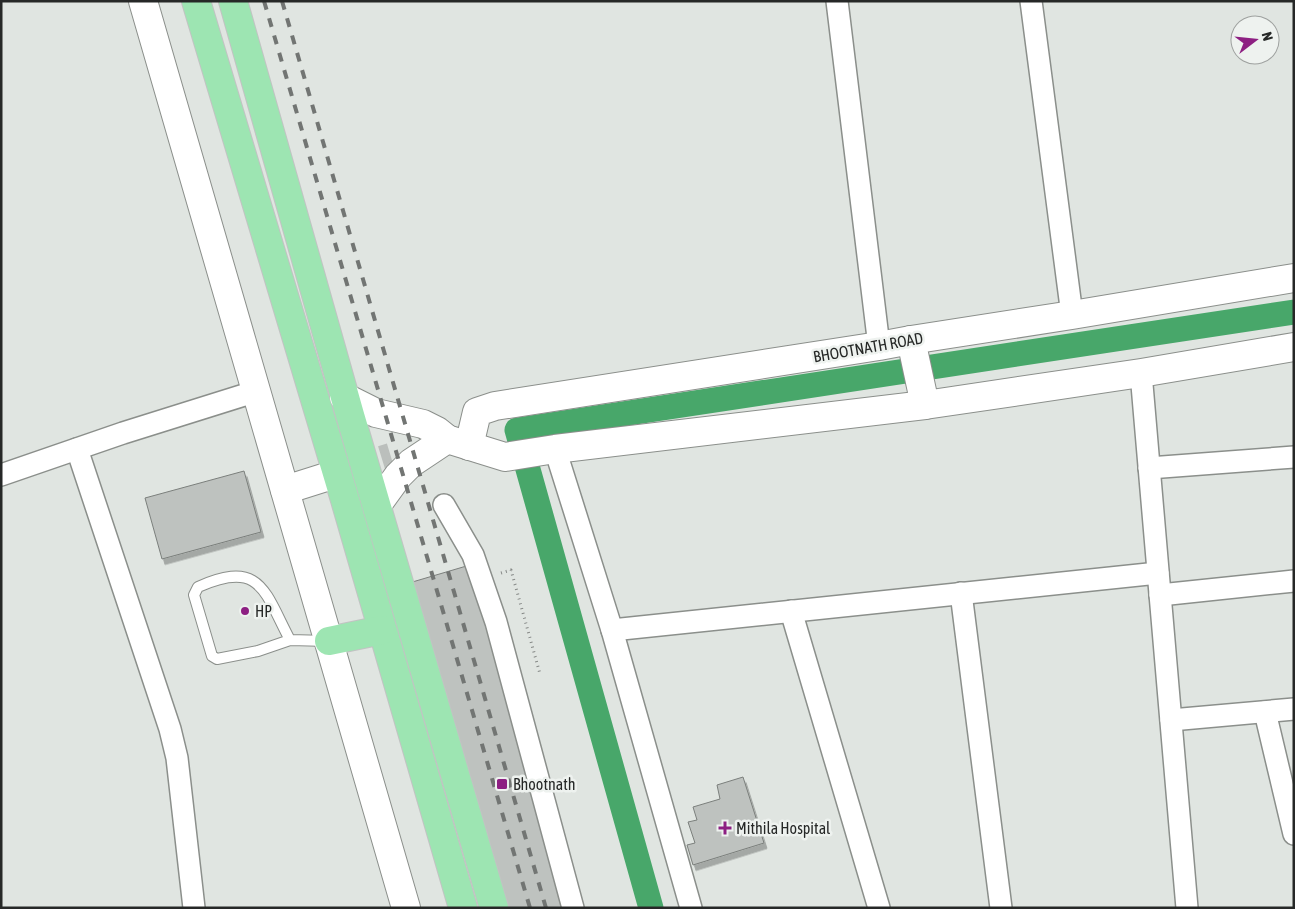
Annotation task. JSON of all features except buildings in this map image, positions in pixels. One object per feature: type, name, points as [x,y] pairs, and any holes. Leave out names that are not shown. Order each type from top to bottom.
[{"type":"highway","points":[[196,1],[463,908]]},
{"type":"highway","points":[[233,1],[344,397],[494,908]]},
{"type":"highway","points":[[329,641],[382,630]]},
{"type":"street","points":[[143,1],[406,908]]},
{"type":"street","points":[[837,1],[879,346]]},
{"type":"street","points":[[1031,1],[1072,315]]},
{"type":"street","name":"BHOOTNATH ROAD","points":[[458,443],[477,412],[495,406],[879,346],[912,344],[1294,278]]},
{"type":"street","points":[[912,344],[924,398]]},
{"type":"street","points":[[344,397],[376,413],[423,424],[458,443],[505,457],[924,398],[1141,372],[1294,347]]},
{"type":"street","points":[[1141,372],[1187,908]]},
{"type":"street","points":[[1,475],[256,391]]},
{"type":"street","points":[[390,457],[458,443]]},
{"type":"street","points":[[377,505],[398,476],[411,463],[458,443]]},
{"type":"street","points":[[78,449],[170,729],[177,758],[194,908]]},
{"type":"street","points":[[551,450],[612,630],[691,908]]},
{"type":"street","points":[[1149,468],[1294,457]]},
{"type":"street","points":[[285,490],[323,478]]},
{"type":"street","points":[[444,505],[473,555],[496,622],[573,908]]},
{"type":"street","points":[[612,630],[1158,573]]},
{"type":"street","points":[[1160,595],[1294,581]]},
{"type":"street","points":[[962,594],[1000,908]]},
{"type":"street","points":[[791,611],[879,908]]},
{"type":"street","points":[[1171,720],[1294,710]]},
{"type":"street","points":[[1265,712],[1294,834]]},
{"type":"lane","points":[[290,640],[264,591],[252,579],[238,575],[209,582],[198,587],[194,595],[212,656],[218,659],[258,651],[290,640],[329,641]]},
{"type":"path","points":[[520,602],[540,674]]},
{"type":"waterway","points":[[651,908],[517,430],[1294,312]]},
{"type":"tunnel","points":[[342,472],[391,457]]},
{"type":"railway","points":[[264,1],[530,908]]},
{"type":"railway","points":[[282,1],[546,908]]},
{"type":"place","name":"HP","points":[[245,611]]},
{"type":"place","name":"Bhootnath","points":[[502,784]]},
{"type":"place","name":"Mithila Hospital","points":[[725,828]]}]
